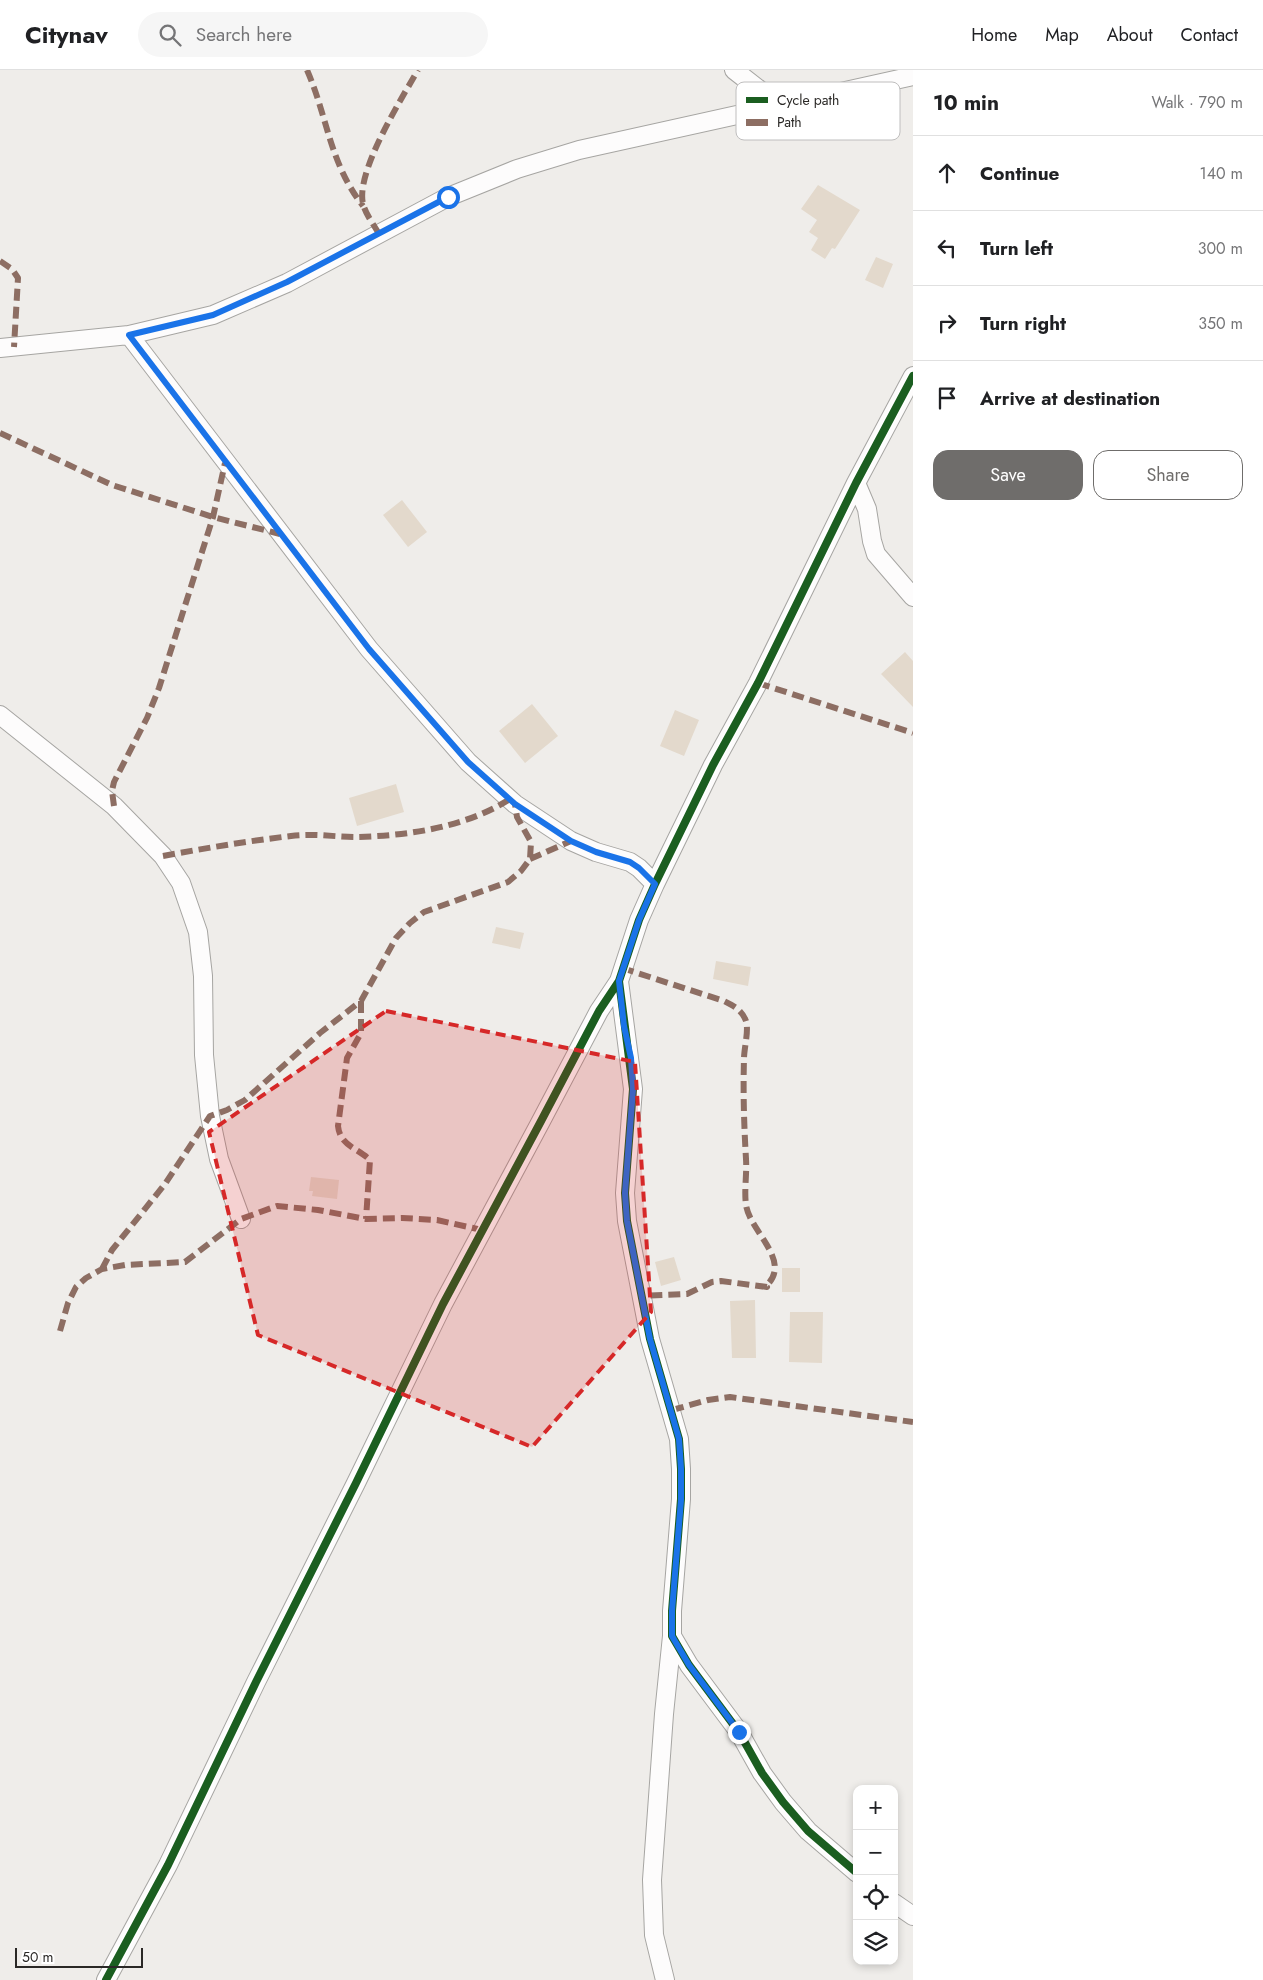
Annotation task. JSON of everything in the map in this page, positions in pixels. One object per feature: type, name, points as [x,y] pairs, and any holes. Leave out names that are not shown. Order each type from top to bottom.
[{"type":"street","points":[[734,70],[749,82]]},
{"type":"street","points":[[885,82],[913,76]]},
{"type":"street","points":[[0,348],[129,335],[213,315],[287,282],[448,197],[517,169],[579,150],[736,115]]},
{"type":"street","points":[[129,335],[369,649],[468,762],[515,804],[571,841],[596,852],[630,862],[655,884]]},
{"type":"street","points":[[106,1980],[168,1865],[256,1682],[443,1304],[599,1011],[619,981],[639,920],[655,884],[713,765],[762,674],[856,483],[913,376]]},
{"type":"street","points":[[856,483],[867,509],[876,554],[913,597]]},
{"type":"street","points":[[0,715],[114,806],[163,856],[181,883],[198,932],[203,976],[204,1056],[210,1116],[219,1159],[241,1219]]},
{"type":"street","points":[[619,981],[624,1026],[631,1058],[633,1089],[625,1193],[627,1221],[650,1339],[679,1439],[681,1469],[681,1500],[672,1611],[672,1636],[664,1714],[652,1880],[654,1935],[665,1980]]},
{"type":"street","points":[[672,1636],[689,1665],[739,1732],[762,1773],[783,1802],[808,1831],[853,1870]]},
{"type":"street","points":[[898,1907],[913,1916]]},
{"type":"highlighted area","points":[[386,1011],[635,1062],[651,1312],[532,1447],[258,1335],[209,1132]]},
{"type":"building","points":[[818,185],[860,210],[835,249],[832,248],[825,259],[811,250],[818,238],[809,232],[817,220],[801,209]]},
{"type":"building","points":[[876,257],[893,264],[883,288],[865,280]]},
{"type":"building","points":[[402,500],[427,532],[408,547],[383,515]]},
{"type":"building","points":[[905,652],[913,661],[913,707],[881,674]]},
{"type":"building","points":[[532,704],[558,736],[525,763],[499,731]]},
{"type":"building","points":[[675,710],[699,720],[684,756],[660,746]]},
{"type":"building","points":[[396,784],[404,812],[357,826],[349,798]]},
{"type":"building","points":[[496,927],[524,933],[520,949],[492,943]]},
{"type":"building","points":[[716,961],[751,967],[748,986],[713,979]]},
{"type":"building","points":[[311,1177],[339,1180],[337,1199],[312,1196],[313,1191],[309,1191]]},
{"type":"building","points":[[674,1257],[681,1280],[661,1286],[655,1262]]},
{"type":"building","points":[[782,1268],[800,1268],[800,1292],[782,1292]]},
{"type":"building","points":[[755,1300],[756,1358],[732,1358],[730,1301]]},
{"type":"building","points":[[790,1312],[823,1312],[822,1363],[789,1362]]},
{"type":"marked path","points":[[307,70],[336,156],[343,173],[363,206]]},
{"type":"marked path","points":[[379,234],[364,207],[362,194],[365,177],[381,138],[418,70]]},
{"type":"marked path","points":[[0,261],[12,269],[18,278],[14,347]]},
{"type":"marked path","points":[[0,433],[112,485],[213,517],[280,534]]},
{"type":"marked path","points":[[114,806],[112,791],[114,782],[147,718],[159,688],[213,517],[225,463]]},
{"type":"marked path","points":[[758,683],[913,733]]},
{"type":"marked path","points":[[163,856],[243,842],[299,835],[356,837],[416,832],[475,817],[510,799]]},
{"type":"marked path","points":[[102,1269],[112,1250],[165,1184],[210,1116],[227,1110],[245,1100],[320,1033],[361,1001],[396,938],[410,923],[424,912],[508,882],[521,871],[530,859],[531,842],[517,817],[515,804]]},
{"type":"marked path","points":[[530,859],[571,841]]},
{"type":"marked path","points":[[622,968],[724,1001],[737,1009],[744,1017],[747,1030],[744,1055],[746,1205],[749,1215],[768,1246],[775,1267],[767,1287],[721,1281],[712,1282],[687,1294],[641,1296]]},
{"type":"marked path","points":[[361,1001],[361,1033],[347,1058],[338,1126],[342,1138],[370,1160],[366,1219]]},
{"type":"marked path","points":[[60,1331],[68,1303],[76,1287],[86,1278],[102,1269],[125,1265],[185,1262],[241,1219],[277,1206],[318,1210],[366,1219],[402,1218],[437,1220],[482,1230]]},
{"type":"marked path","points":[[672,1410],[708,1400],[730,1397],[913,1422]]},
{"type":"cycle path","points":[[853,1870],[808,1831],[783,1802],[762,1773],[739,1732],[689,1665],[672,1636],[672,1611],[681,1499],[679,1439],[650,1339],[627,1221],[625,1193],[633,1089],[619,981],[639,920],[655,884],[713,765],[758,683],[856,483],[913,376]]},
{"type":"cycle path","points":[[106,1980],[168,1865],[256,1682],[443,1304],[599,1011],[619,981]]},
{"type":"route","points":[[448,197],[287,282],[213,315],[129,335],[369,649],[468,762],[515,804],[571,841],[596,852],[630,862],[655,884],[639,920],[619,981],[624,1026],[631,1058],[633,1089],[625,1193],[627,1221],[650,1339],[679,1439],[681,1500],[672,1611],[672,1636],[689,1665],[739,1732]]}]
